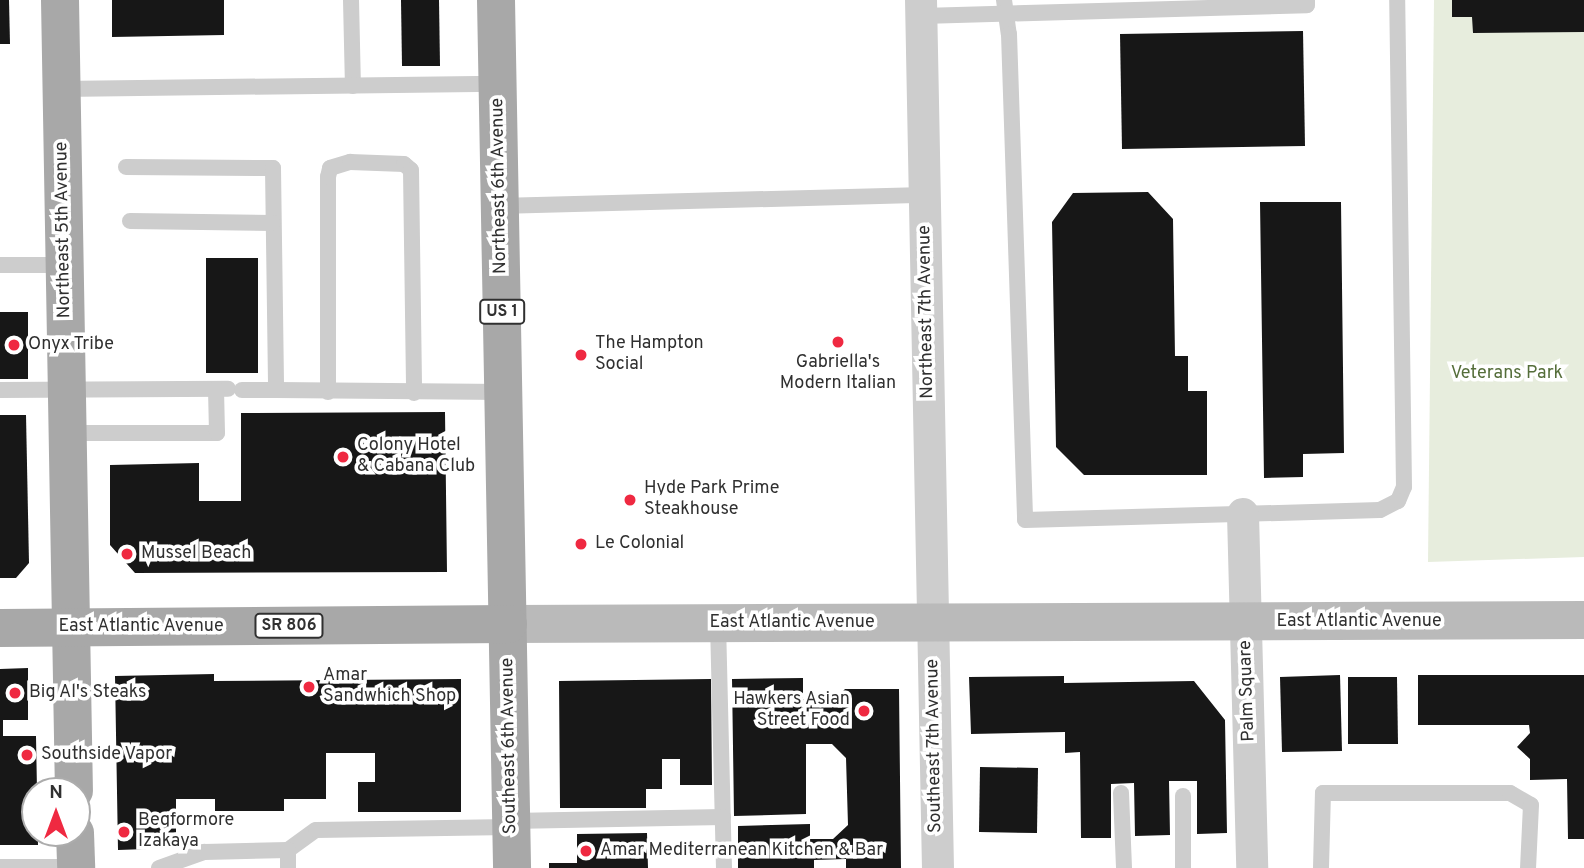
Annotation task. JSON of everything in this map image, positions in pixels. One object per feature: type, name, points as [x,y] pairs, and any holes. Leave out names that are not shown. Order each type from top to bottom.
[{"type":"main road","name":"Northeast 5th Avenue","points":[[60,0],[74,777]]},
{"type":"main road","name":"Northeast 6th Avenue","points":[[496,0],[508,624]]},
{"type":"main road","name":"East Atlantic Avenue","points":[[0,628],[718,622],[933,624],[1584,621]]},
{"type":"main road","name":"Southeast 6th Avenue","points":[[508,624],[512,868]]},
{"type":"street","name":"Northeast 7th Avenue","points":[[921,8],[933,624]]},
{"type":"street","name":"Palm Square","points":[[1243,514],[1252,868]]},
{"type":"street","name":"Southeast 7th Avenue","points":[[933,624],[938,868]]},
{"type":"lane","points":[[351,0],[354,86]]},
{"type":"lane","points":[[921,8],[1307,5],[1307,0]]},
{"type":"lane","points":[[1005,7],[1025,520],[1380,510],[1398,501],[1404,487],[1396,0]]},
{"type":"lane","points":[[61,89],[498,84]]},
{"type":"lane","points":[[328,392],[328,177],[330,168],[350,162],[404,164],[411,170],[414,393]]},
{"type":"lane","points":[[126,167],[273,168],[276,390]]},
{"type":"lane","points":[[500,206],[925,195]]},
{"type":"lane","points":[[130,221],[273,223]]},
{"type":"lane","points":[[0,265],[65,265]]},
{"type":"lane","points":[[0,390],[67,388],[504,392]]},
{"type":"lane","points":[[69,433],[217,433],[229,389]]},
{"type":"lane","points":[[718,622],[724,868]]},
{"type":"lane","points":[[1121,793],[1124,868]]},
{"type":"lane","points":[[1321,868],[1323,793],[1510,793],[1531,805],[1528,868]]},
{"type":"lane","points":[[1182,796],[1182,868]]},
{"type":"lane","points":[[159,868],[204,852],[288,850],[316,830],[723,817]]},
{"type":"lane","points":[[288,850],[288,868]]},
{"type":"lane","points":[[0,867],[76,856]]},
{"type":"green space","name":"Veterans Park","points":[[1434,0],[1584,0],[1584,557],[1428,562]]},
{"type":"building","points":[[0,0],[9,0],[10,44],[0,44]]},
{"type":"building","points":[[112,0],[224,0],[224,35],[112,37]]},
{"type":"building","points":[[401,0],[439,0],[440,66],[402,66]]},
{"type":"building","points":[[1452,0],[1584,0],[1584,32],[1473,33],[1472,17],[1452,17]]},
{"type":"building","points":[[1303,31],[1305,146],[1122,149],[1120,34]]},
{"type":"building","points":[[1148,192],[1173,219],[1175,356],[1188,356],[1188,391],[1207,391],[1207,475],[1084,475],[1056,447],[1052,222],[1073,193]]},
{"type":"building","points":[[1260,202],[1341,202],[1344,453],[1303,454],[1303,477],[1264,478]]},
{"type":"building","points":[[206,258],[258,258],[258,373],[206,373]]},
{"type":"building","name":"Onyx Tribe","points":[[0,312],[28,312],[28,379],[0,379]]},
{"type":"building","name":"Colony Hotel & Cabana Club","points":[[445,412],[447,572],[135,573],[110,545],[110,465],[199,463],[199,501],[241,501],[241,413]]},
{"type":"building","points":[[0,415],[26,415],[29,563],[16,578],[0,578]]},
{"type":"building","points":[[28,668],[28,720],[3,720],[3,736],[36,736],[37,777],[21,777],[21,845],[0,845],[0,669]]},
{"type":"building","points":[[214,674],[214,681],[461,679],[461,812],[358,812],[358,782],[375,782],[375,753],[326,753],[326,799],[284,799],[284,811],[215,811],[215,799],[176,799],[176,848],[118,850],[115,676]]},
{"type":"building","points":[[1340,675],[1342,751],[1282,752],[1280,677]]},
{"type":"building","points":[[1418,675],[1584,675],[1584,839],[1568,839],[1567,779],[1530,780],[1530,759],[1517,747],[1530,733],[1529,725],[1418,725]]},
{"type":"building","points":[[1064,676],[1064,683],[1194,681],[1225,720],[1227,833],[1197,834],[1197,781],[1169,781],[1170,835],[1135,836],[1134,783],[1111,784],[1111,838],[1081,838],[1080,752],[1065,753],[1065,732],[971,734],[969,677]]},
{"type":"building","points":[[1348,677],[1397,677],[1398,744],[1348,744]]},
{"type":"building","points":[[803,678],[803,699],[835,699],[845,689],[899,689],[901,868],[846,868],[846,859],[814,860],[814,868],[738,868],[738,826],[810,824],[810,839],[833,839],[848,825],[846,758],[832,744],[806,744],[806,814],[734,816],[732,679]]},
{"type":"building","points":[[711,679],[712,785],[680,785],[680,759],[662,759],[662,789],[646,789],[646,808],[560,808],[559,681]]},
{"type":"building","points":[[980,767],[1038,768],[1037,833],[979,832]]},
{"type":"building","points":[[647,833],[648,868],[549,868],[549,863],[577,863],[577,834]]},
{"type":"place","name":"Gabriella's Modern Italian","points":[[838,342]]},
{"type":"place","name":"Onyx Tribe","points":[[14,345]]},
{"type":"place","name":"The Hampton Social","points":[[581,355]]},
{"type":"place","name":"Colony Hotel & Cabana Club","points":[[343,457]]},
{"type":"place","name":"Hyde Park Prime Steakhouse","points":[[630,500]]},
{"type":"place","name":"Le Colonial","points":[[581,544]]},
{"type":"place","name":"Mussel Beach","points":[[127,554]]},
{"type":"place","name":"Amar Sandwhich Shop","points":[[309,687]]},
{"type":"place","name":"Big Al's Steaks","points":[[15,693]]},
{"type":"place","name":"Hawkers Asian Street Food","points":[[864,711]]},
{"type":"place","name":"Southside Vapor","points":[[27,755]]},
{"type":"place","name":"Begformore Izakaya","points":[[124,832]]},
{"type":"place","name":"Amar Mediterranean Kitchen & Bar","points":[[586,851]]}]
